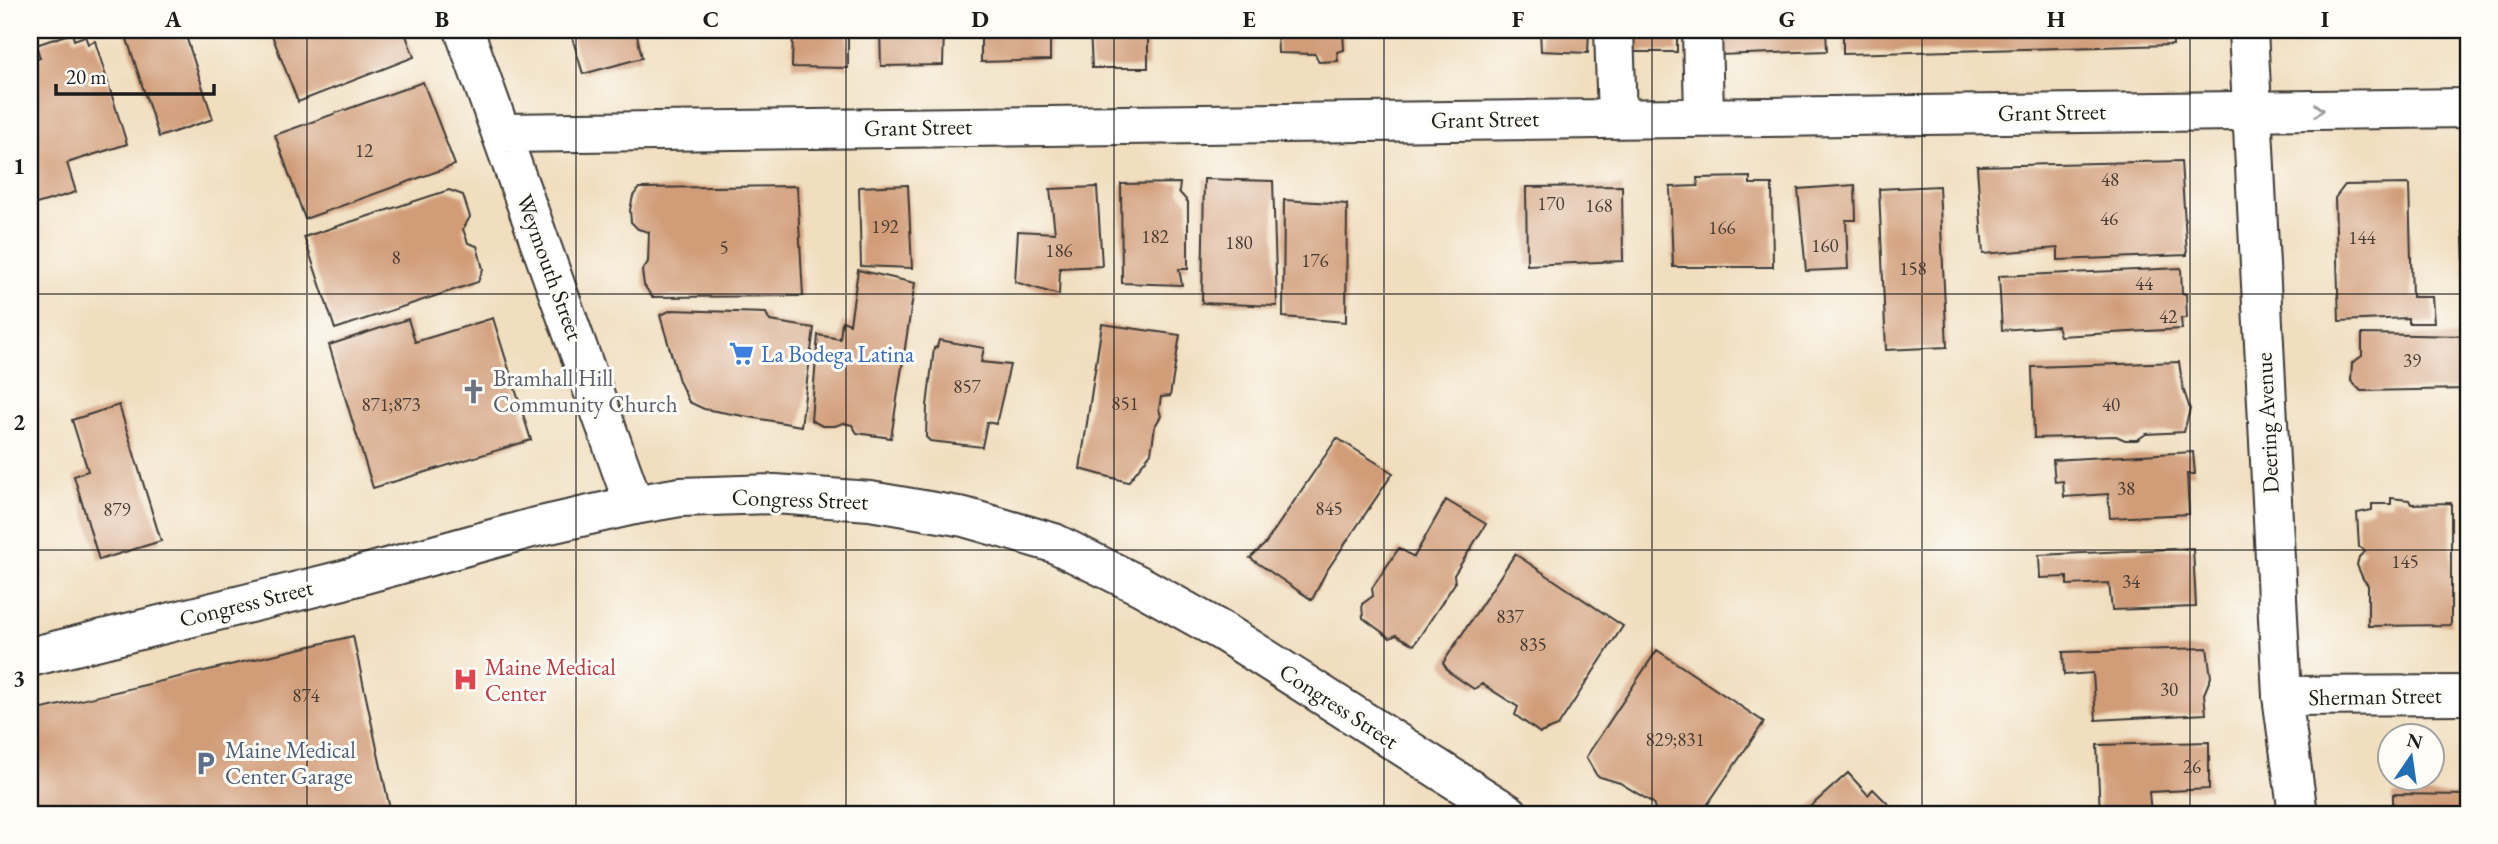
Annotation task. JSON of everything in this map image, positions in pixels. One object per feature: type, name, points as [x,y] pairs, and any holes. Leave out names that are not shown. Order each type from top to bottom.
[{"type":"street","name":"Weymouth Street","points":[[464,30],[634,505]]},
{"type":"street","points":[[1614,30],[1617,117]]},
{"type":"street","points":[[1702,30],[1704,116]]},
{"type":"street","name":"Deering Avenue","points":[[2248,30],[2282,696],[2298,814]]},
{"type":"street","name":"Grant Street","points":[[502,132],[2468,108]]},
{"type":"street","name":"Congress Street","points":[[30,657],[342,579],[532,527],[634,505],[680,497],[775,494],[870,501],[964,517],[1054,543],[1141,586],[1225,633],[1508,814]]},
{"type":"street","name":"Sherman Street","points":[[2282,696],[2468,695]]},
{"type":"building","points":[[135,30],[184,30],[213,119],[159,137],[125,33]]},
{"type":"building","points":[[270,30],[404,30],[414,57],[298,102]]},
{"type":"building","points":[[570,30],[636,30],[642,58],[583,74]]},
{"type":"building","points":[[793,30],[848,30],[848,68],[792,67]]},
{"type":"building","points":[[880,30],[944,30],[943,65],[881,66]]},
{"type":"building","points":[[981,30],[1050,30],[1050,60],[981,62]]},
{"type":"building","points":[[1090,30],[1148,30],[1148,68],[1092,68]]},
{"type":"building","points":[[1277,30],[1343,30],[1344,50],[1337,52],[1338,61],[1319,62],[1315,54],[1278,53]]},
{"type":"building","points":[[1540,30],[1589,30],[1588,53],[1541,51]]},
{"type":"building","points":[[1628,30],[1677,30],[1677,52],[1628,52]]},
{"type":"building","points":[[1717,30],[1826,30],[1827,51],[1718,55]]},
{"type":"building","points":[[1843,30],[2173,30],[2173,45],[1843,54]]},
{"type":"building","points":[[72,33],[74,40],[85,36],[88,44],[95,41],[127,144],[67,163],[76,192],[30,206],[30,62],[40,58],[36,45]]},
{"type":"building","points":[[423,82],[455,165],[305,219],[275,135]]},
{"type":"building","points":[[2181,161],[2187,255],[2058,260],[2058,248],[1983,254],[1977,166]]},
{"type":"building","points":[[1750,177],[1750,184],[1772,184],[1773,267],[1673,267],[1670,187],[1698,186],[1697,178]]},
{"type":"building","points":[[1204,179],[1273,181],[1277,306],[1202,303]]},
{"type":"building","points":[[1180,183],[1179,192],[1188,202],[1188,269],[1179,269],[1182,285],[1122,283],[1121,184]]},
{"type":"building","points":[[2409,184],[2412,297],[2432,297],[2434,323],[2408,323],[2408,318],[2339,321],[2335,198],[2345,185]]},
{"type":"building","points":[[908,185],[912,268],[861,266],[859,187]]},
{"type":"building","points":[[1855,185],[1856,220],[1846,220],[1848,269],[1806,271],[1798,189]]},
{"type":"building","points":[[797,186],[803,296],[652,297],[644,285],[642,271],[648,262],[649,232],[638,229],[631,222],[633,196],[639,188]]},
{"type":"building","points":[[1622,186],[1623,261],[1527,265],[1526,187]]},
{"type":"building","points":[[1939,186],[1947,347],[1886,350],[1879,189]]},
{"type":"building","points":[[1097,187],[1102,266],[1060,268],[1059,295],[1015,282],[1018,231],[1055,233],[1050,189]]},
{"type":"building","points":[[449,190],[463,195],[470,217],[463,229],[468,243],[477,246],[483,269],[478,282],[335,329],[304,237]]},
{"type":"building","points":[[2461,193],[2468,193],[2466,307]]},
{"type":"building","points":[[1284,200],[1347,204],[1346,322],[1283,317]]},
{"type":"building","points":[[2181,268],[2187,318],[2181,318],[2182,329],[2060,336],[2057,326],[2002,330],[1999,276]]},
{"type":"building","points":[[858,270],[915,283],[891,438],[857,433],[852,425],[843,423],[822,426],[811,420],[818,335],[840,339],[842,321],[850,324]]},
{"type":"building","name":"La Bodega Latina","points":[[672,310],[766,313],[770,321],[814,328],[801,426],[704,409],[689,402],[679,381],[660,315]]},
{"type":"building","points":[[493,318],[531,440],[373,488],[329,345],[408,319],[415,342]]},
{"type":"building","points":[[1102,324],[1180,335],[1170,396],[1161,397],[1161,416],[1155,426],[1151,453],[1128,482],[1080,469]]},
{"type":"building","points":[[2362,334],[2466,336],[2468,389],[2361,391],[2351,381],[2352,363],[2362,356]]},
{"type":"building","points":[[939,340],[984,348],[981,362],[1010,365],[996,424],[987,422],[982,447],[930,441],[926,437],[934,348]]},
{"type":"building","points":[[2179,362],[2190,409],[2184,432],[2146,434],[2137,440],[2125,440],[2116,436],[2034,438],[2032,367]]},
{"type":"building","points":[[119,405],[161,541],[99,560],[74,476],[88,471],[72,420]]},
{"type":"building","points":[[1337,438],[1393,473],[1326,572],[1312,600],[1250,558],[1265,544]]},
{"type":"building","points":[[2193,452],[2195,474],[2187,474],[2189,514],[2110,518],[2108,494],[2064,497],[2063,481],[2055,482],[2053,460]]},
{"type":"building","points":[[2391,498],[2409,500],[2411,504],[2451,503],[2451,625],[2368,626],[2368,585],[2357,565],[2359,557],[2365,551],[2359,547],[2357,513],[2372,510],[2372,504],[2391,504]]},
{"type":"building","points":[[1446,500],[1486,524],[1454,575],[1455,583],[1414,645],[1396,635],[1390,638],[1363,618],[1362,604],[1373,596],[1372,588],[1399,548],[1414,557]]},
{"type":"building","points":[[2193,548],[2196,607],[2112,610],[2109,583],[2067,585],[2067,577],[2040,578],[2039,555]]},
{"type":"building","points":[[1515,554],[1623,626],[1558,726],[1540,733],[1515,715],[1518,707],[1482,684],[1474,689],[1449,672],[1443,663]]},
{"type":"building","name":"Maine Medical Center Garage","points":[[353,636],[391,814],[30,814],[30,712]]},
{"type":"building","points":[[2207,648],[2211,677],[2204,694],[2206,714],[2096,720],[2093,673],[2064,675],[2063,652]]},
{"type":"building","points":[[1657,650],[1764,722],[1701,814],[1657,814],[1653,803],[1620,783],[1597,776],[1586,757]]},
{"type":"building","points":[[2209,742],[2209,789],[2149,792],[2151,814],[2100,814],[2097,745]]},
{"type":"building","points":[[1848,773],[1868,795],[1873,789],[1891,807],[1885,812],[1887,814],[1802,814]]},
{"type":"building","points":[[2393,794],[2468,795],[2468,814],[2393,814]]},
{"type":"place","name":"La Bodega Latina","points":[[741,354]]},
{"type":"place","name":"Bramhall Hill Community Church","points":[[473,391]]},
{"type":"place","name":"Maine Medical Center","points":[[465,680]]},
{"type":"place","name":"Maine Medical Center Garage","points":[[205,763]]}]
